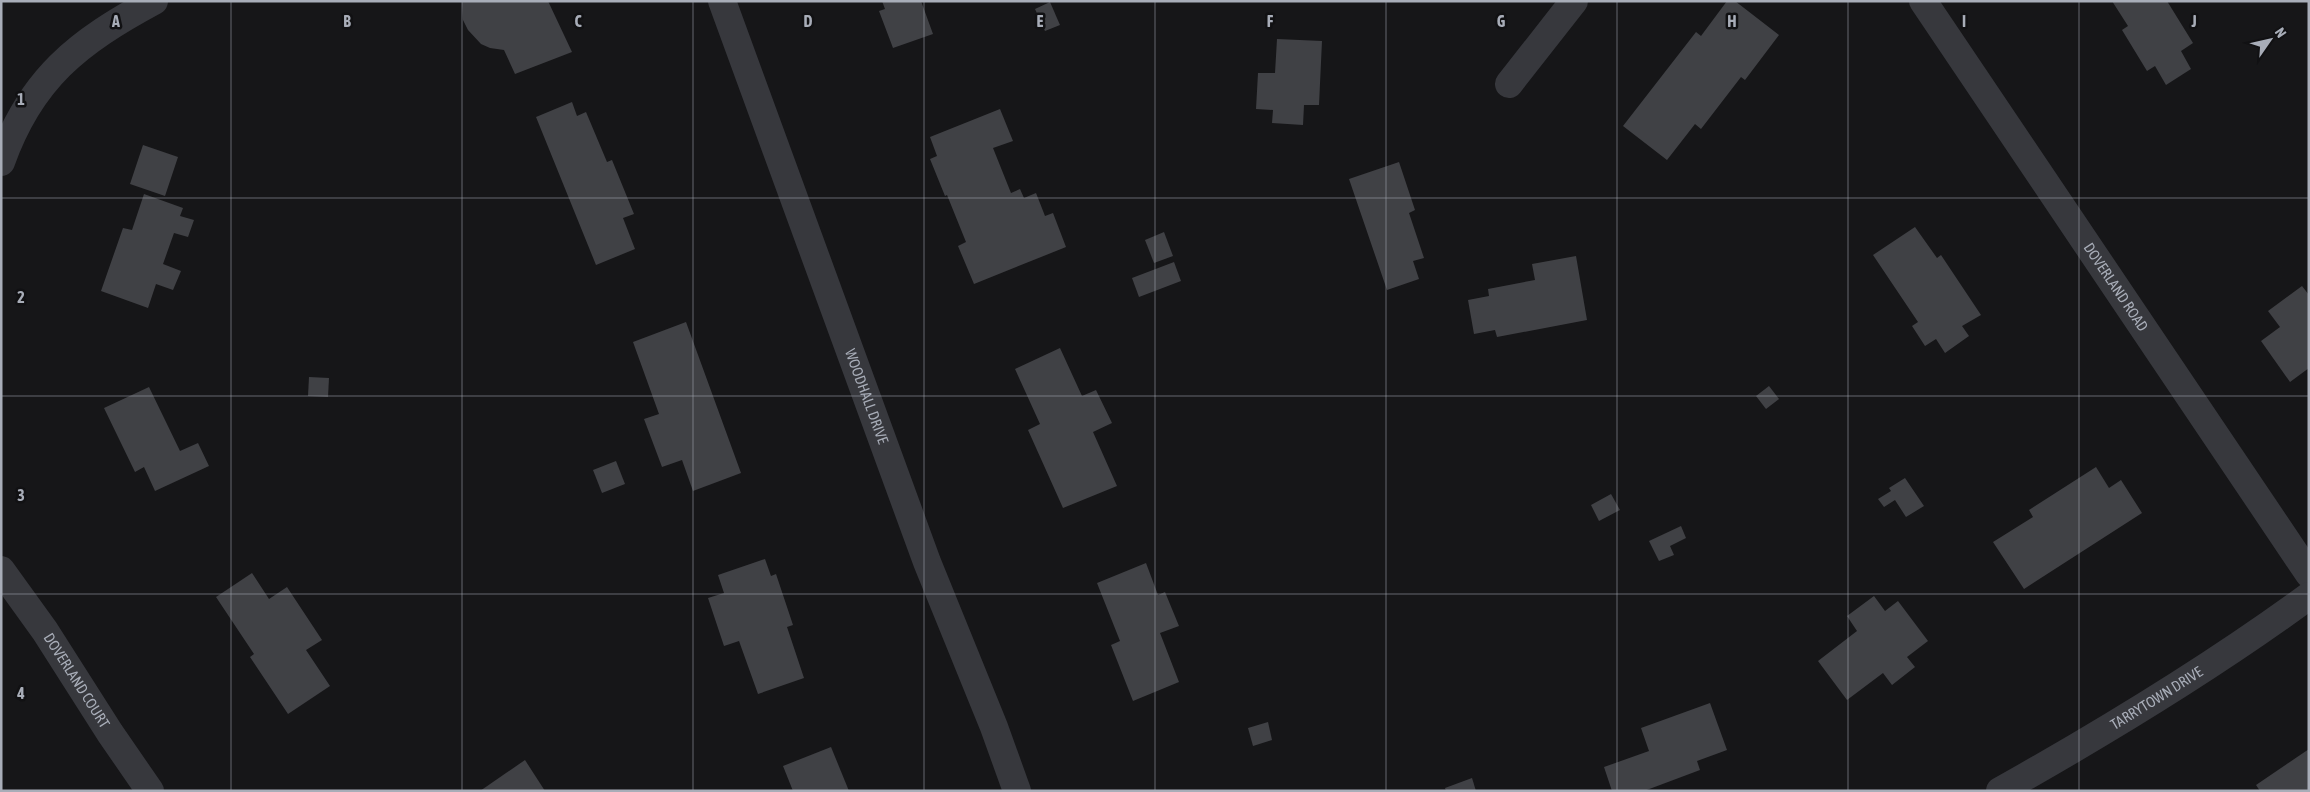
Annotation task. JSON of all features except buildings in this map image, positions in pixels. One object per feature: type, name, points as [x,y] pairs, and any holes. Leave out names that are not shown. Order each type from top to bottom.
[{"type":"street","points":[[1,162],[12,132],[27,105],[54,69],[78,48],[154,1]]},
{"type":"street","name":"WOODHALL DRIVE","points":[[722,1],[927,562],[994,727],[1017,791]]},
{"type":"street","points":[[1509,84],[1574,1]]},
{"type":"street","name":"DOVERLAND ROAD","points":[[1923,1],[2309,574]]},
{"type":"street","name":"DOVERLAND COURT","points":[[1,570],[45,630],[110,733],[150,791]]},
{"type":"street","name":"TARRYTOWN DRIVE","points":[[2000,791],[2084,742],[2264,629],[2309,596]]}]
